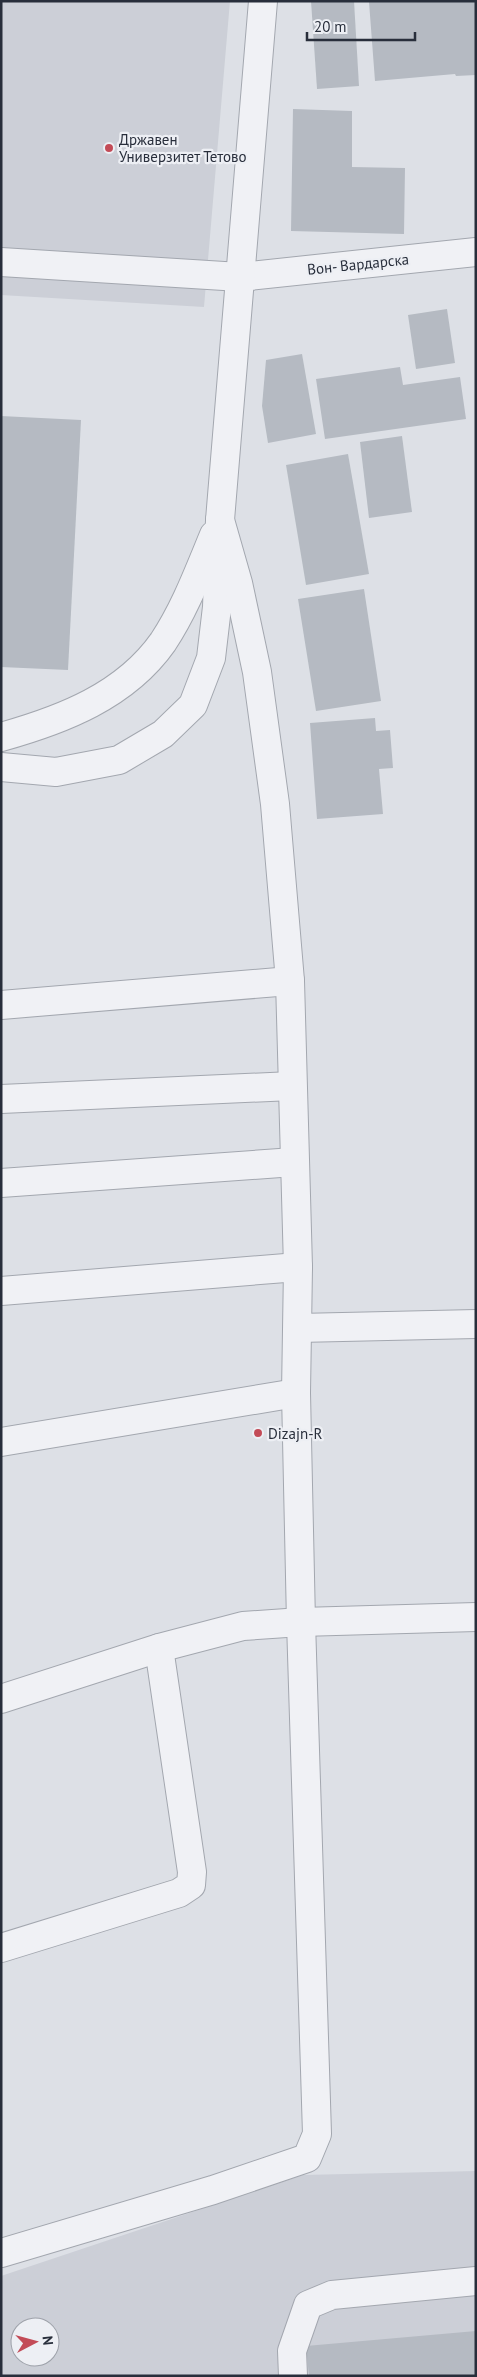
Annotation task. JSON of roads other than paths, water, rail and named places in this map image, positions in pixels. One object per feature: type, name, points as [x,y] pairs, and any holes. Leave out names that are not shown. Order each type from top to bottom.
[{"type":"street","points":[[1,767],[56,772],[119,760],[163,734],[193,704],[211,658],[217,607],[220,520],[263,1]]},
{"type":"street","name":"Вон- Вардарска","points":[[1,262],[240,277],[476,252]]},
{"type":"street","points":[[1,737],[44,725],[96,702],[136,671],[162,643],[183,608],[220,520]]},
{"type":"street","points":[[1,2253],[213,2190],[307,2158],[316,2134],[300,1622],[296,1393],[298,1267],[290,981],[275,804],[257,672],[238,583],[220,520]]},
{"type":"street","points":[[1,1004],[290,981]]},
{"type":"street","points":[[1,1099],[292,1086]]},
{"type":"street","points":[[1,1183],[294,1162]]},
{"type":"street","points":[[1,1291],[298,1267]]},
{"type":"street","points":[[298,1328],[476,1324]]},
{"type":"street","points":[[1,1442],[296,1393]]},
{"type":"street","points":[[1,1699],[158,1648],[243,1626],[300,1622],[476,1617]]},
{"type":"street","points":[[1,1948],[179,1893],[191,1885],[192,1872],[158,1648]]},
{"type":"street","points":[[293,2376],[292,2351],[308,2305],[332,2295],[476,2282]]},
{"type":"place","name":"Државен Универзитет Тетово","points":[[109,148]]},
{"type":"place","name":"Dizajn-R","points":[[258,1433]]}]
